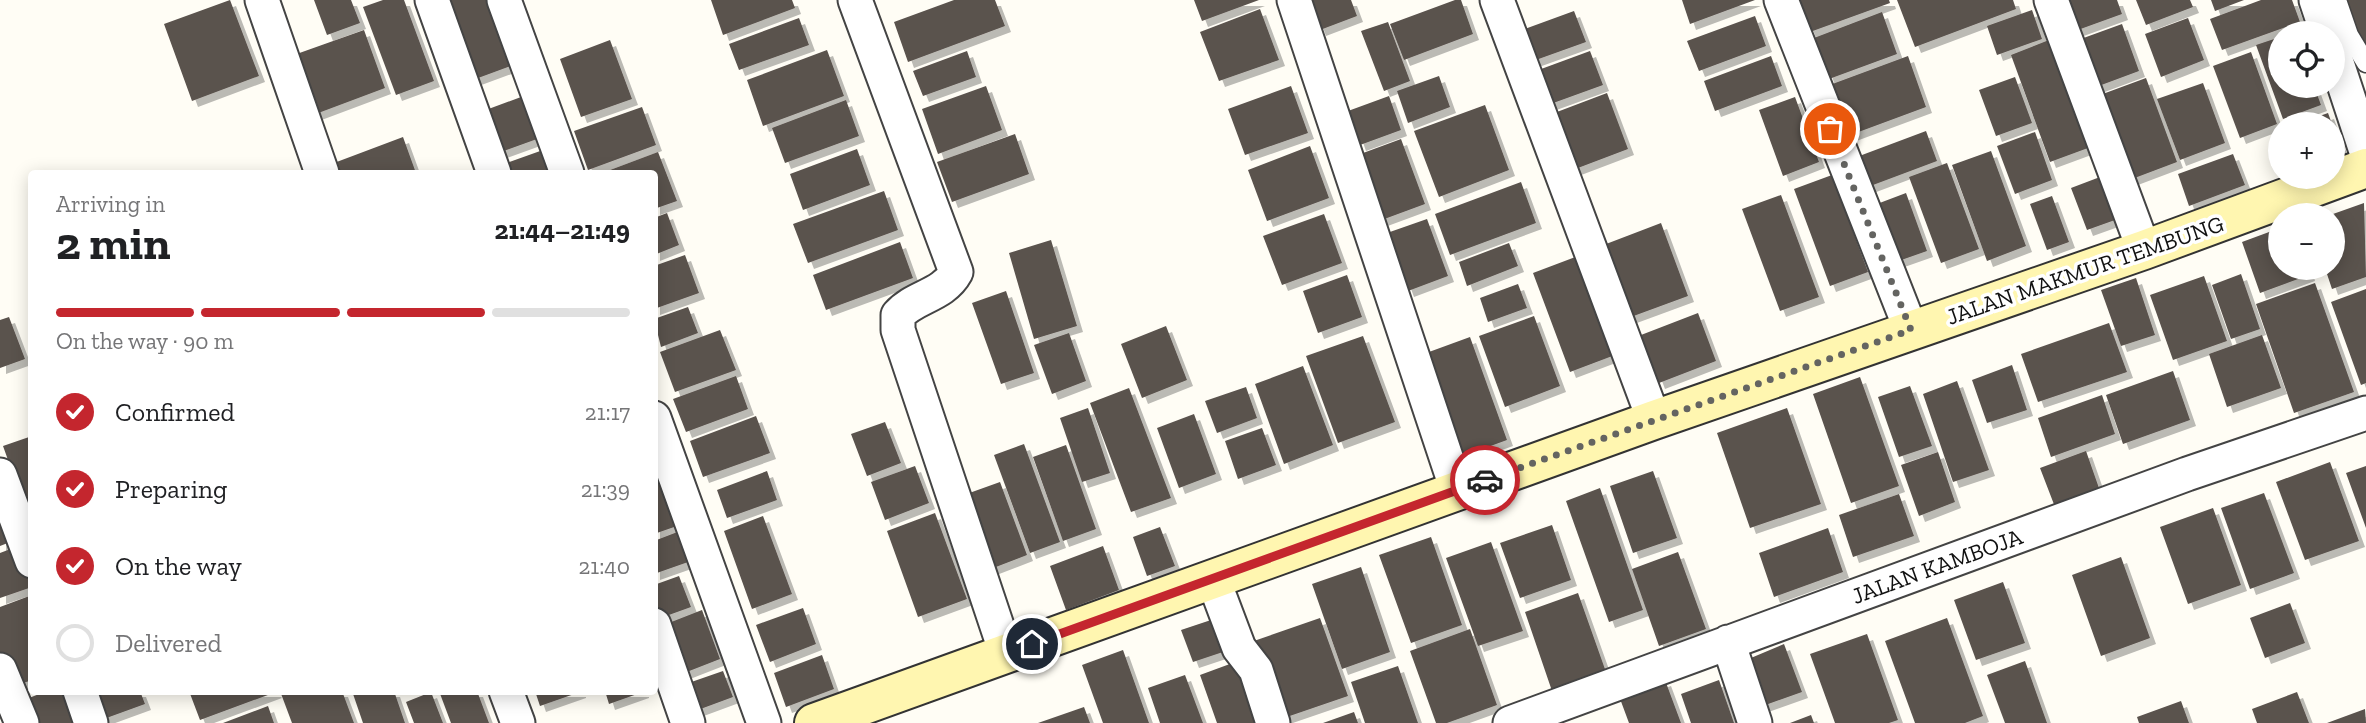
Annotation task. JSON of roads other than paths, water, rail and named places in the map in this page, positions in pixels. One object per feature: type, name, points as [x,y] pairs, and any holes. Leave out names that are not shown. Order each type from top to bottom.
[{"type":"street","points":[[262,0],[321,170]]},
{"type":"street","points":[[432,0],[493,170]]},
{"type":"street","points":[[504,0],[565,170]]},
{"type":"street","points":[[855,0],[956,272],[944,288],[906,306],[898,315],[898,330],[1006,653]]},
{"type":"street","points":[[1294,0],[1457,490]]},
{"type":"street","points":[[1497,0],[1654,420]]},
{"type":"street","points":[[1781,0],[1911,330]]},
{"type":"street","points":[[2051,0],[2144,250]]},
{"type":"street","points":[[2316,0],[2323,21]]},
{"type":"street","points":[[2345,87],[2366,151]]},
{"type":"street","name":"JALAN MAKMUR TEMBUNG","points":[[814,723],[1457,490],[2144,250],[2366,168]]},
{"type":"street","name":"JALAN KAMBOJA","points":[[1510,723],[2366,412]]},
{"type":"street","points":[[658,429],[764,723]]},
{"type":"street","points":[[0,475],[28,550]]},
{"type":"street","points":[[1213,579],[1239,648],[1256,670],[1273,723]]},
{"type":"street","points":[[658,637],[688,723]]},
{"type":"street","points":[[1728,642],[1755,723]]},
{"type":"street","points":[[0,670],[22,723]]},
{"type":"street","points":[[81,695],[91,723]]},
{"type":"street","points":[[508,695],[518,723]]},
{"type":"lane","points":[[2337,0],[2349,35],[2366,63]]}]
